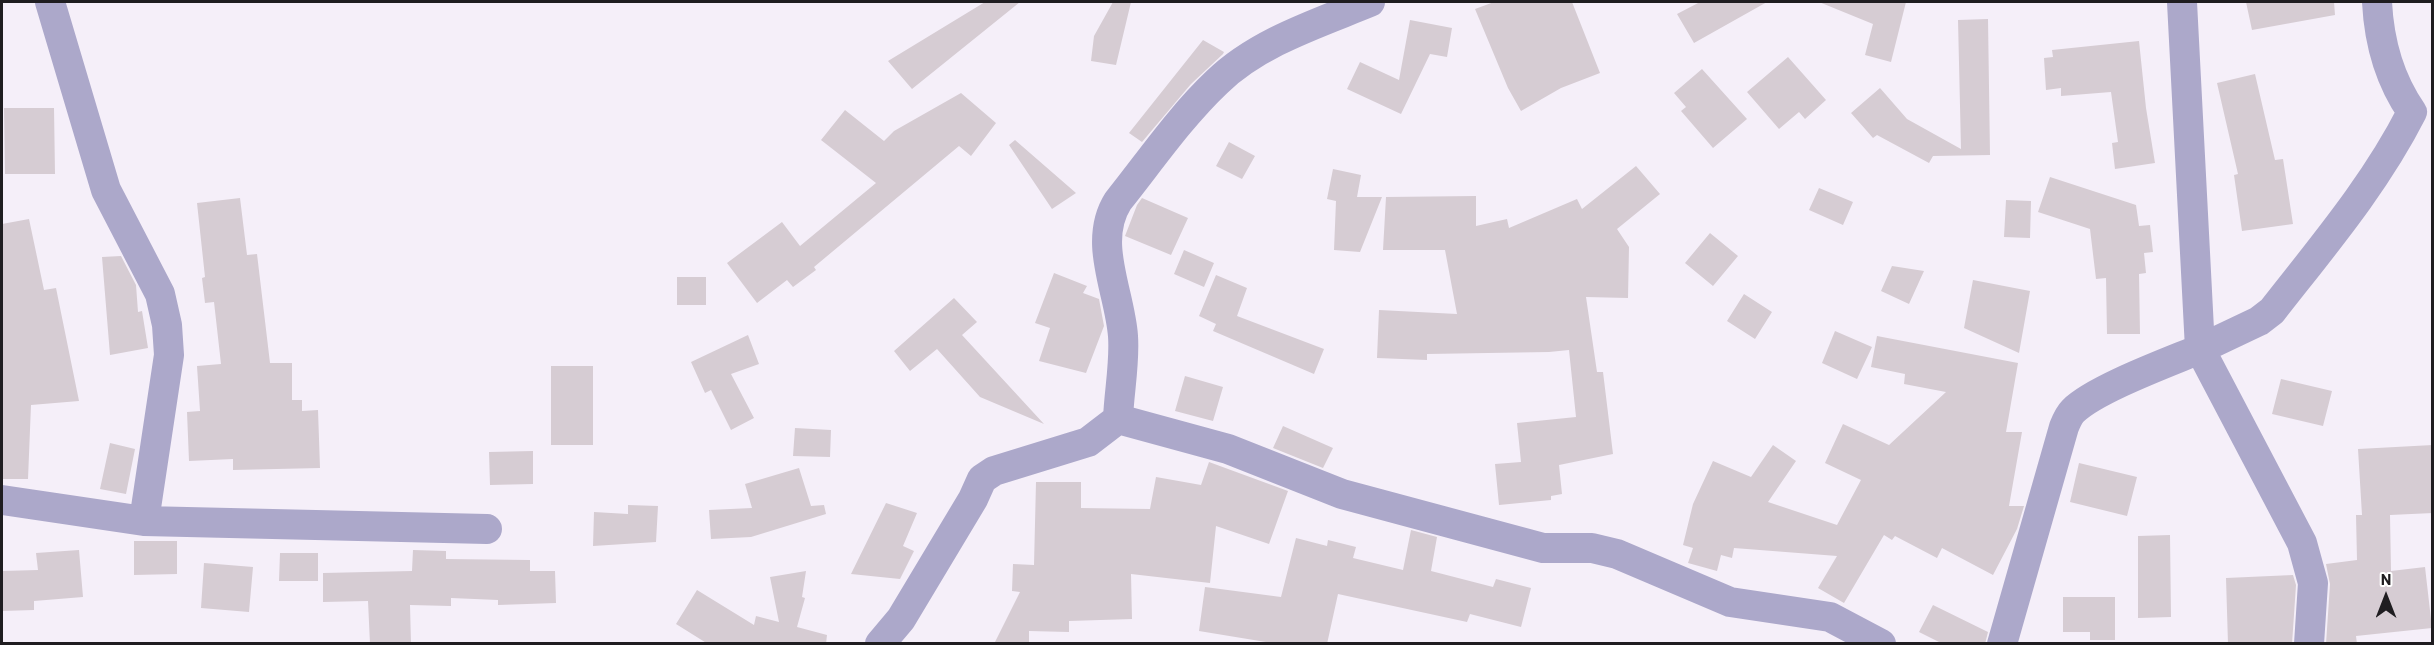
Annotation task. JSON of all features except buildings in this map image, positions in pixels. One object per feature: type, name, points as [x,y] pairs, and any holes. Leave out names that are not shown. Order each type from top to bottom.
[{"type":"street","points":[[50,2],[106,190],[160,294],[166,326],[169,356],[144,521]]},
{"type":"street","points":[[880,644],[901,619],[973,499],[982,479],[994,471],[1088,442],[1118,419],[1123,338],[1106,231],[1114,207],[1184,118],[1218,80],[1262,49],[1370,2]]},
{"type":"street","points":[[2182,2],[2200,349],[2302,543],[2313,583],[2309,644]]},
{"type":"street","points":[[2002,644],[2064,427],[2072,412],[2085,401],[2259,321],[2272,311],[2332,237],[2398,140],[2422,118],[2401,97],[2388,66],[2380,37],[2377,2]]},
{"type":"street","points":[[1118,419],[1228,449],[1342,494],[1543,548],[1592,548],[1617,554],[1730,602],[1830,616],[1881,644]]},
{"type":"street","points":[[2,500],[144,521],[487,529]]}]
